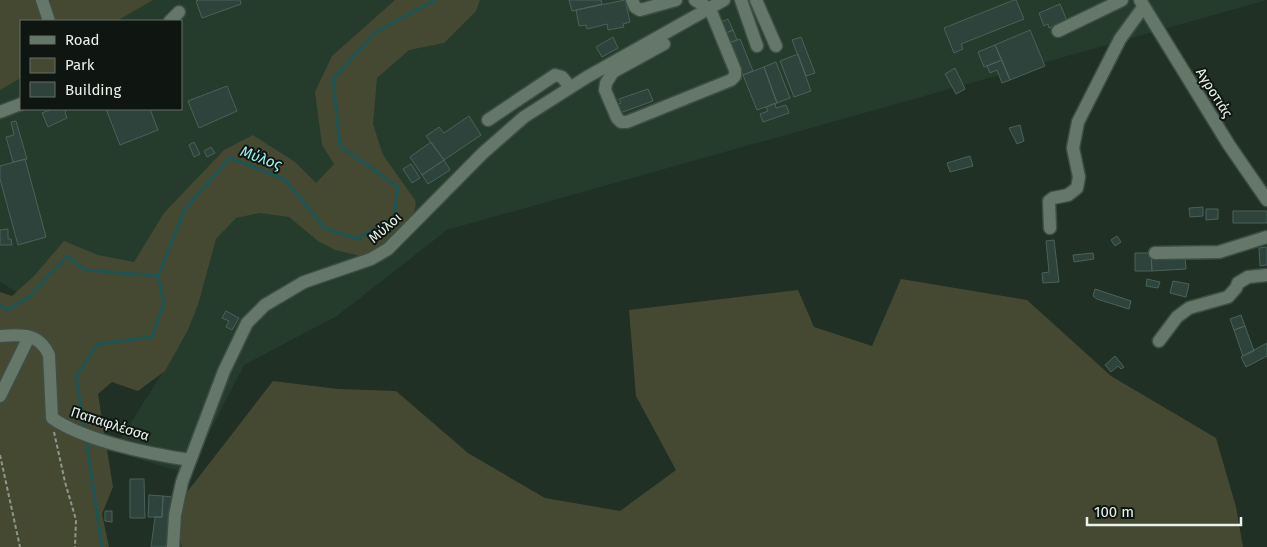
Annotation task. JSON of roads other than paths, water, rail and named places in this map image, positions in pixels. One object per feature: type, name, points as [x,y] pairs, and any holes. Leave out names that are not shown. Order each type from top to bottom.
[{"type":"street","points":[[42,0],[49,20]]},
{"type":"street","points":[[632,0],[635,7],[640,10],[676,0]]},
{"type":"street","points":[[695,0],[711,13],[735,70],[733,78],[627,122],[618,120],[605,88],[611,74],[711,13]]},
{"type":"street","name":"Μύλοι","points":[[173,547],[179,494],[190,460],[234,348],[247,323],[259,310],[304,282],[367,260],[388,249],[508,130],[531,112],[570,87],[711,13],[724,0]]},
{"type":"street","points":[[741,0],[757,46]]},
{"type":"street","points":[[756,0],[776,46]]},
{"type":"street","points":[[1058,31],[1122,0]]},
{"type":"street","points":[[1050,228],[1049,201],[1073,192],[1078,182],[1074,148],[1075,130],[1081,114],[1120,39],[1142,3]]},
{"type":"street","name":"Αγροτιάς","points":[[1142,3],[1229,145],[1267,200]]},
{"type":"street","points":[[171,20],[180,12]]},
{"type":"street","points":[[488,120],[555,75],[562,77],[570,87]]},
{"type":"street","points":[[0,112],[20,104]]},
{"type":"street","points":[[1155,253],[1219,252],[1267,237]]},
{"type":"street","points":[[1159,341],[1177,317],[1189,308],[1228,297],[1236,288],[1238,282],[1248,276],[1267,276]]},
{"type":"street","points":[[0,336],[29,336],[0,396]]},
{"type":"street","name":"Παπαφλέσσα","points":[[29,336],[39,340],[49,354],[52,418],[72,430],[157,454],[190,460]]},
{"type":"waterway","name":"Μύλος","points":[[85,432],[76,376],[98,344],[152,337],[164,303],[158,276],[185,209],[230,158],[284,179],[326,229],[358,239],[394,217],[398,187],[340,146],[333,79],[376,32],[435,0]]},
{"type":"waterway","points":[[0,305],[7,310],[29,297],[67,256],[85,270],[158,276]]},
{"type":"waterway","name":"Μύλος","points":[[86,438],[102,547]]}]
